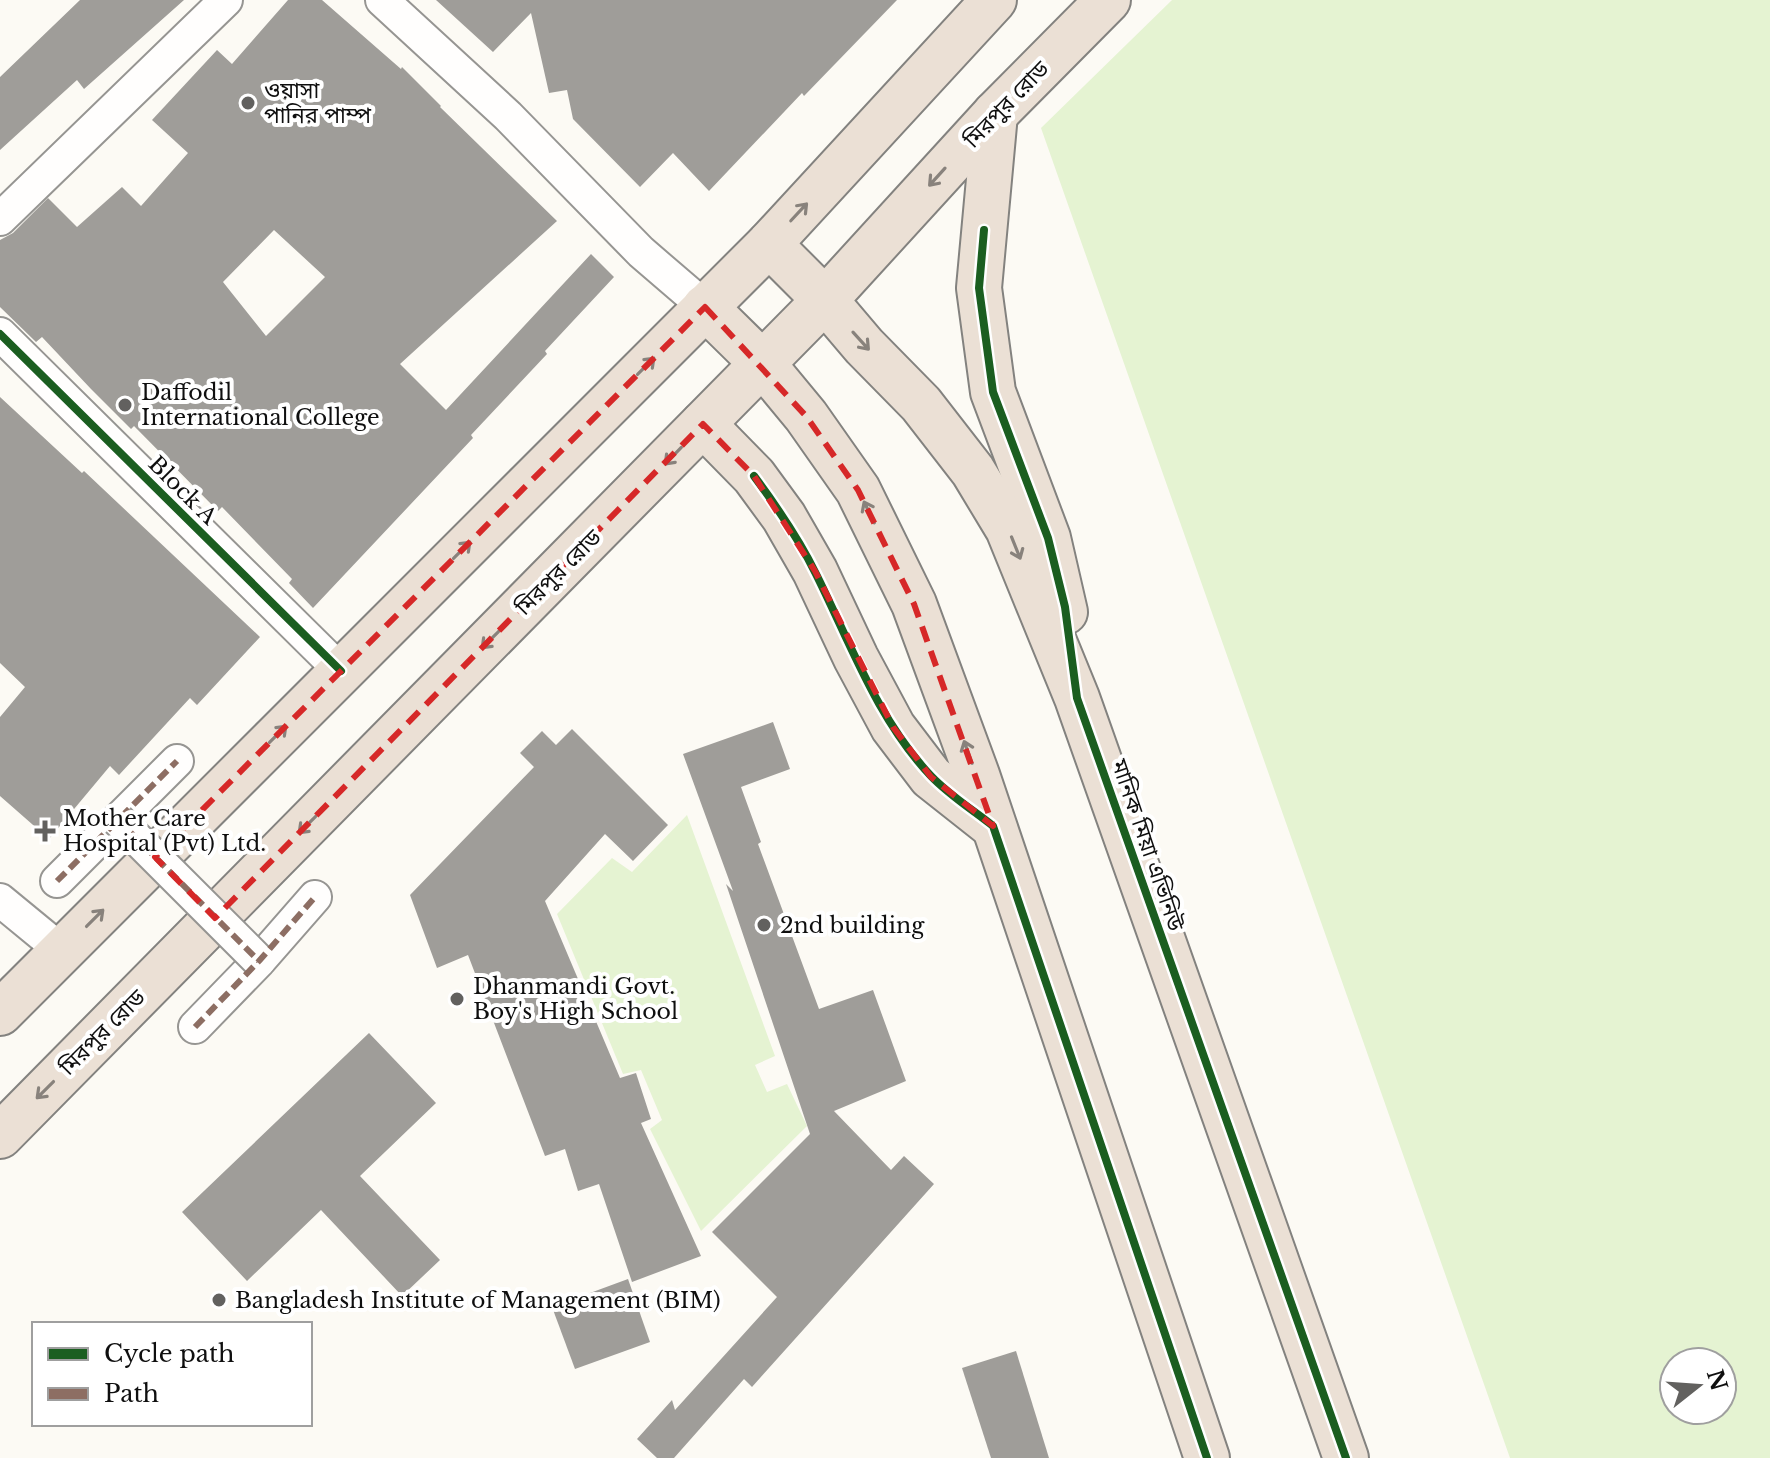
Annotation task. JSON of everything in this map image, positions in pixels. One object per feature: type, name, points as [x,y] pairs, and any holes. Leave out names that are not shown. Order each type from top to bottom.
[{"type":"highway","name":"মিরপুর রোড","points":[[0,1136],[763,364],[995,114],[1108,0]]},
{"type":"highway","points":[[0,1013],[769,244],[910,93],[977,6]]},
{"type":"highway","name":"মানিক মিয়া এভিনিউ","points":[[995,114],[979,288],[993,392],[1048,538],[1065,607],[1077,698]]},
{"type":"highway","name":"মানিক মিয়া এভিনিউ","points":[[769,244],[921,404],[973,471],[1008,529],[1077,698],[1346,1458]]},
{"type":"highway","points":[[705,307],[763,364],[806,416],[858,490],[914,604],[977,775],[1207,1458]]},
{"type":"highway","points":[[703,424],[754,476],[784,517],[815,571],[893,727],[931,777],[993,826]]},
{"type":"street","points":[[0,219],[226,0]]},
{"type":"street","points":[[382,0],[508,116],[641,252],[705,307]]},
{"type":"street","name":"Block A","points":[[0,334],[341,671]]},
{"type":"street","points":[[57,881],[177,761]]},
{"type":"street","points":[[118,820],[259,961]]},
{"type":"street","points":[[195,1027],[315,897]]},
{"type":"street","points":[[0,900],[62,951]]},
{"type":"highlighted area","points":[[705,307],[806,416],[858,490],[914,604],[993,826],[931,777],[893,727],[815,571],[754,476],[703,424],[215,918],[155,857]]},
{"type":"green space","points":[[1172,0],[1770,0],[1770,1458],[1510,1458],[1041,128]]},
{"type":"green space","points":[[687,815],[775,1056],[755,1065],[767,1092],[787,1084],[807,1126],[701,1231],[650,1129],[662,1120],[641,1070],[623,1074],[557,914],[612,858],[632,872]]},
{"type":"building","points":[[80,0],[184,0],[84,89],[77,80],[0,150],[0,77]]},
{"type":"building","points":[[288,0],[322,0],[402,67],[557,221],[400,364],[446,410],[591,254],[614,277],[471,435],[473,438],[313,608],[289,583],[292,579],[222,507],[218,511],[134,426],[131,429],[42,337],[36,342],[0,307],[0,240],[13,233],[48,198],[77,227],[122,187],[141,206],[188,153],[152,120],[217,50],[232,64]],"holes":[[[274,230],[325,277],[266,336],[223,282]]]},
{"type":"building","points":[[436,0],[897,0],[804,96],[802,93],[709,191],[673,153],[640,187],[573,119],[567,90],[549,93],[531,13],[493,52]]},
{"type":"building","points":[[0,397],[82,473],[84,471],[260,637],[197,705],[190,698],[119,775],[110,766],[49,839],[0,796],[0,717],[25,687],[0,663]]},
{"type":"building","points":[[773,722],[790,769],[741,787],[761,842],[758,844],[819,1009],[873,990],[906,1081],[834,1111],[891,1170],[904,1156],[934,1184],[752,1387],[744,1379],[674,1458],[657,1458],[637,1439],[672,1400],[675,1410],[777,1297],[712,1232],[810,1134],[726,884],[733,891],[683,754]]},
{"type":"building","points":[[572,729],[668,825],[633,861],[605,834],[545,901],[620,1078],[636,1073],[651,1119],[641,1123],[701,1256],[632,1282],[599,1184],[578,1191],[565,1149],[545,1156],[468,955],[437,968],[410,895],[534,767],[520,753],[542,731],[556,745]]},
{"type":"building","points":[[369,1033],[436,1103],[360,1176],[440,1260],[402,1296],[321,1210],[247,1281],[182,1212]]},
{"type":"building","points":[[628,1279],[650,1342],[575,1369],[552,1307]]},
{"type":"building","points":[[1016,1351],[1049,1458],[991,1458],[962,1368]]},
{"type":"marked path","points":[[57,881],[177,761]]},
{"type":"marked path","points":[[118,820],[259,961]]},
{"type":"marked path","points":[[195,1027],[315,897]]},
{"type":"cycle path","points":[[984,230],[979,288],[993,392],[1048,538],[1065,607],[1077,698],[1346,1458]]},
{"type":"cycle path","points":[[0,334],[341,671]]},
{"type":"cycle path","points":[[754,476],[802,548],[866,679],[895,730],[938,783],[993,826],[1207,1458]]},
{"type":"place","name":"ওয়াসা পানির পাম্প","points":[[248,103]]},
{"type":"place","name":"Daffodil International College","points":[[125,405]]},
{"type":"place","name":"Mother Care Hospital (Pvt) Ltd.","points":[[45,831]]},
{"type":"place","name":"2nd building","points":[[764,925]]},
{"type":"place","name":"Dhanmandi Govt. Boy's High School","points":[[457,999]]},
{"type":"place","name":"Bangladesh Institute of Management (BIM)","points":[[219,1300]]}]
